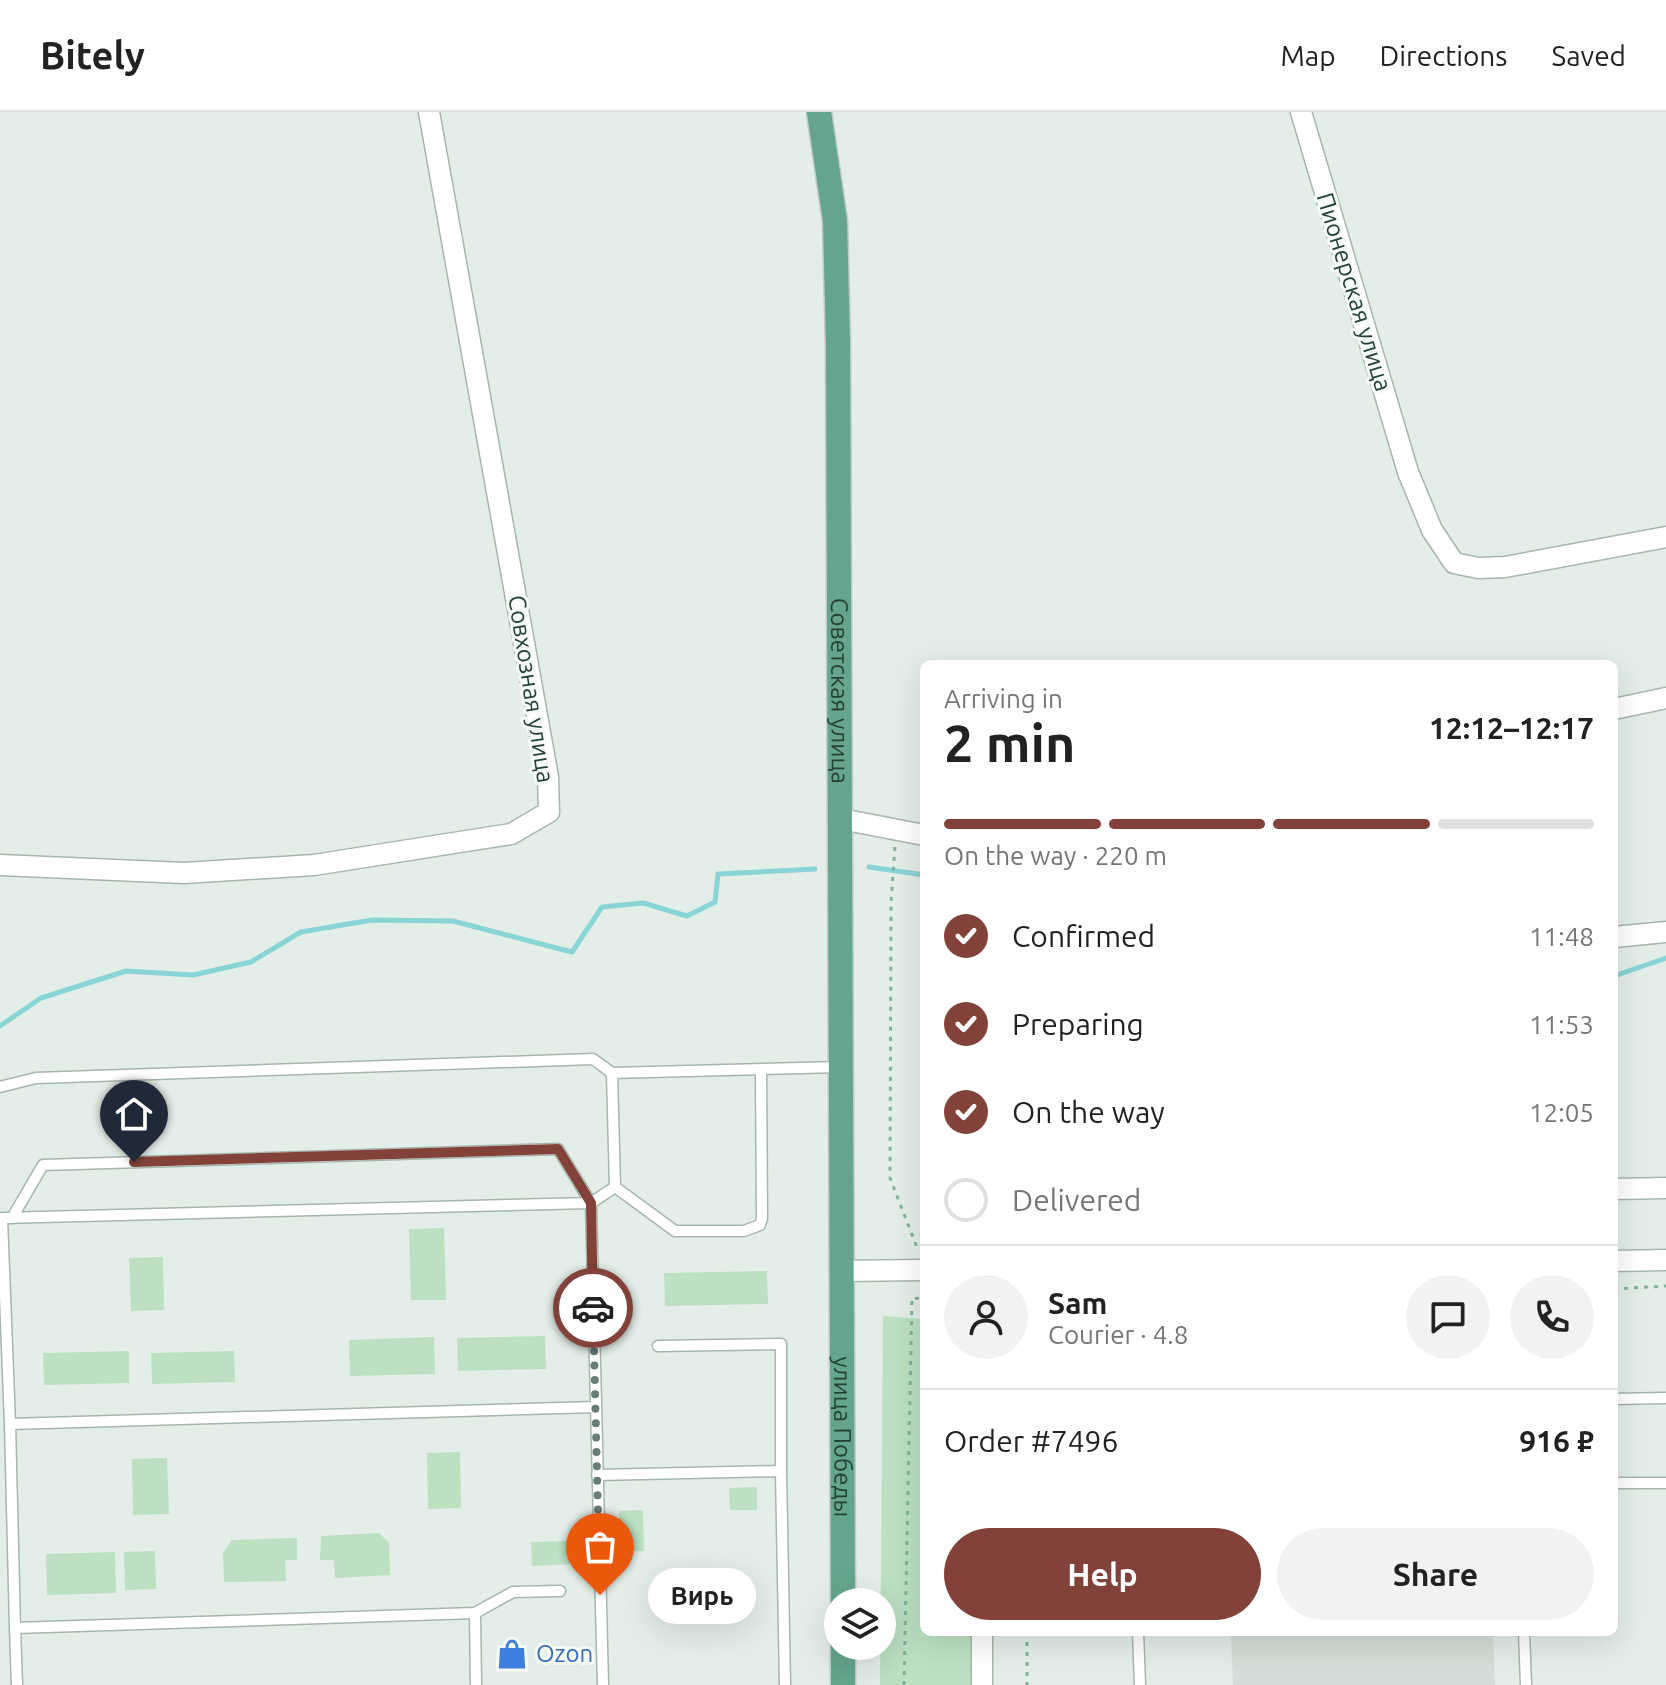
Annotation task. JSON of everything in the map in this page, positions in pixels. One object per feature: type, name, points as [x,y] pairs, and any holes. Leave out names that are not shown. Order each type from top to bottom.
[{"type":"main road","name":"Советская улица","points":[[819,112],[835,221],[841,819],[841,1271]]},
{"type":"main road","name":"улица Победы","points":[[841,1271],[843,1588]]},
{"type":"main road","points":[[843,1660],[843,1685]]},
{"type":"street","name":"Совхозная улица","points":[[0,865],[184,873],[314,865],[511,834],[549,812],[545,762],[429,112]]},
{"type":"street","name":"Пионерская улица","points":[[1301,112],[1408,472],[1432,530],[1454,563],[1478,568],[1505,567],[1666,537]]},
{"type":"street","points":[[1618,708],[1666,698]]},
{"type":"street","points":[[841,819],[920,834]]},
{"type":"street","points":[[1618,937],[1666,932]]},
{"type":"street","points":[[1618,1189],[1666,1188]]},
{"type":"street","points":[[1618,1261],[1666,1260]]},
{"type":"street","points":[[841,1271],[919,1270]]},
{"type":"street","points":[[982,1636],[982,1685]]},
{"type":"lane","points":[[0,1087],[36,1078],[593,1059],[612,1073],[841,1067]]},
{"type":"lane","points":[[615,1187],[675,1231],[744,1231],[760,1225],[761,1069]]},
{"type":"lane","points":[[612,1073],[615,1187]]},
{"type":"lane","points":[[17,1685],[4,1217],[43,1165],[558,1149],[591,1203],[603,1685]]},
{"type":"lane","points":[[4,1217],[591,1203],[615,1187]]},
{"type":"lane","points":[[658,1346],[781,1344],[785,1685]]},
{"type":"lane","points":[[1618,1399],[1666,1398]]},
{"type":"lane","points":[[10,1424],[595,1407]]},
{"type":"lane","points":[[597,1475],[781,1471]]},
{"type":"lane","points":[[1618,1483],[1666,1483]]},
{"type":"lane","points":[[15,1628],[475,1613],[513,1592],[560,1591]]},
{"type":"lane","points":[[475,1613],[476,1685]]},
{"type":"lane","points":[[1138,1636],[1140,1685]]},
{"type":"lane","points":[[1524,1636],[1526,1685]]},
{"type":"path","points":[[895,851],[891,903],[890,1178],[916,1245],[919,1270]]},
{"type":"path","points":[[1618,1289],[1666,1286]]},
{"type":"path","points":[[904,1685],[912,1298],[920,1299]]},
{"type":"path","points":[[1027,1636],[1027,1685]]},
{"type":"shaded area","points":[[1231,1636],[1493,1636],[1495,1685],[1233,1685]]},
{"type":"green space","points":[[444,1228],[446,1300],[411,1300],[409,1229]]},
{"type":"green space","points":[[163,1257],[164,1310],[131,1311],[129,1258]]},
{"type":"green space","points":[[767,1271],[768,1304],[665,1306],[664,1273]]},
{"type":"green space","points":[[883,1316],[920,1319],[920,1636],[971,1636],[971,1685],[880,1685],[880,1660],[896,1660],[896,1588],[881,1588]]},
{"type":"green space","points":[[545,1336],[546,1369],[458,1371],[457,1338]]},
{"type":"green space","points":[[434,1337],[435,1374],[350,1376],[349,1340]]},
{"type":"green space","points":[[129,1351],[129,1383],[44,1385],[43,1353]]},
{"type":"green space","points":[[234,1351],[235,1382],[152,1384],[151,1353]]},
{"type":"green space","points":[[460,1452],[461,1508],[428,1509],[427,1453]]},
{"type":"green space","points":[[167,1458],[169,1514],[133,1515],[132,1459]]},
{"type":"green space","points":[[757,1487],[757,1510],[730,1510],[729,1488]]},
{"type":"green space","points":[[643,1510],[644,1551],[620,1552],[619,1511]]},
{"type":"green space","points":[[379,1533],[389,1543],[390,1575],[335,1578],[334,1560],[320,1560],[321,1536]]},
{"type":"green space","points":[[297,1538],[297,1560],[285,1560],[286,1581],[224,1582],[223,1553],[232,1540]]},
{"type":"green space","points":[[570,1541],[571,1564],[532,1566],[531,1542]]},
{"type":"green space","points":[[155,1551],[156,1589],[125,1590],[124,1552]]},
{"type":"green space","points":[[115,1552],[116,1593],[47,1595],[46,1554]]},
{"type":"waterway","points":[[869,867],[920,874]]},
{"type":"waterway","points":[[0,1026],[41,998],[126,971],[193,975],[251,962],[301,932],[372,920],[453,921],[572,952],[602,907],[643,903],[687,916],[715,902],[718,874],[815,869]]},
{"type":"waterway","points":[[1618,975],[1666,958]]},
{"type":"way so far","points":[[593,1308],[600,1595]]},
{"type":"place","name":"Вирь","points":[[600,1595]]},
{"type":"place","name":"Ozon","points":[[512,1654]]},
{"type":"route","points":[[134,1162],[558,1149],[591,1203],[593,1308]]}]
